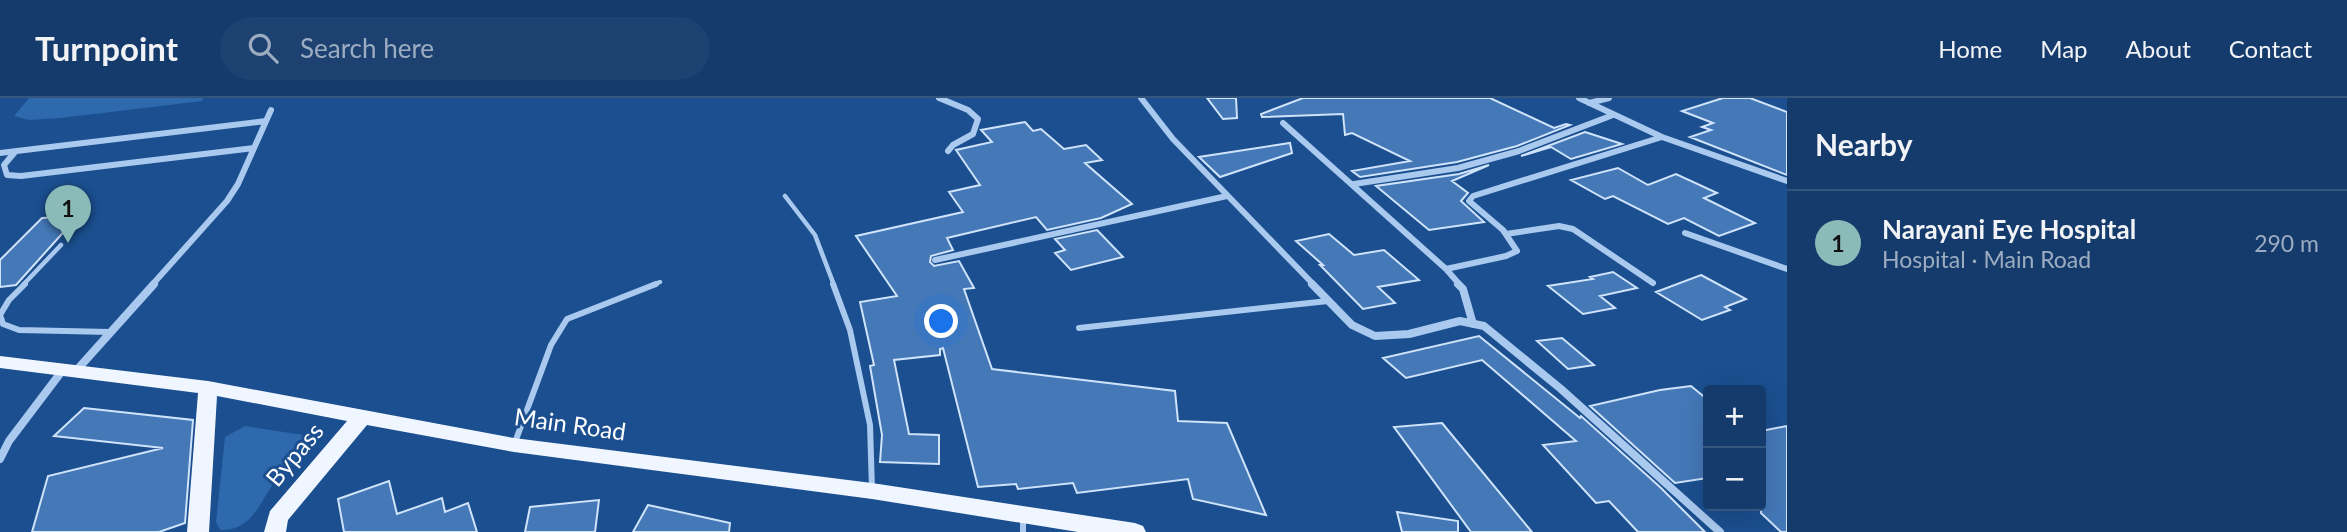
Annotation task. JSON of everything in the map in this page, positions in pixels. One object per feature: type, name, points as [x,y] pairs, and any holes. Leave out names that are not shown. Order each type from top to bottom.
[{"type":"main road","name":"Main Road","points":[[0,362],[208,388],[514,444],[872,491],[1023,523],[1135,532]]},
{"type":"main road","points":[[198,532],[208,388]]},
{"type":"main road","name":"Bypass","points":[[275,532],[278,517],[363,416]]},
{"type":"street","points":[[939,98],[968,110],[978,119],[974,134],[953,145],[948,151]]},
{"type":"street","points":[[1141,98],[1173,139],[1352,325],[1375,336],[1409,334],[1460,321],[1484,326],[1561,389],[1720,532]]},
{"type":"street","points":[[1579,98],[1662,137],[1787,181]]},
{"type":"street","points":[[1589,103],[1609,98]]},
{"type":"street","points":[[0,459],[9,441],[68,372],[110,332],[228,201],[271,110]]},
{"type":"street","points":[[1354,184],[1458,168],[1518,151],[1612,115]]},
{"type":"street","points":[[0,153],[267,121]]},
{"type":"street","points":[[1283,123],[1354,184],[1446,270],[1463,289],[1473,324]]},
{"type":"street","points":[[1446,270],[1517,251],[1514,242],[1469,201],[1473,196],[1662,137]]},
{"type":"street","points":[[15,152],[4,165],[7,175],[21,176],[254,148]]},
{"type":"street","points":[[935,260],[1227,196]]},
{"type":"street","points":[[1506,234],[1559,226],[1573,229],[1653,283]]},
{"type":"street","points":[[1685,233],[1787,269]]},
{"type":"lane","points":[[785,195],[815,235],[850,330],[870,425],[872,491]]},
{"type":"lane","points":[[61,245],[9,300],[0,314],[4,324],[19,330],[110,332]]},
{"type":"lane","points":[[514,444],[551,345],[567,319],[660,282]]},
{"type":"lane","points":[[1079,328],[1328,301]]},
{"type":"shaded area","points":[[29,98],[203,98],[202,101],[61,118],[29,120],[14,116]]},
{"type":"shaded area","points":[[245,426],[310,436],[316,439],[315,445],[281,473],[248,520],[241,526],[220,530],[216,522],[225,437]]},
{"type":"building","points":[[1207,98],[1236,98],[1237,118],[1223,119]]},
{"type":"building","points":[[1303,98],[1490,98],[1554,128],[1570,125],[1517,146],[1457,162],[1360,177],[1352,171],[1410,161],[1352,133],[1345,135],[1343,114],[1262,117],[1261,114]]},
{"type":"building","points":[[1723,98],[1750,98],[1787,112],[1787,175],[1690,137],[1711,130],[1702,127],[1713,123],[1682,111]]},
{"type":"building","points":[[1025,122],[1033,131],[1041,129],[1064,149],[1086,145],[1102,160],[1085,163],[1132,204],[1101,218],[1047,230],[1036,217],[947,238],[953,250],[931,256],[930,262],[934,266],[959,261],[974,288],[964,289],[992,369],[1175,391],[1178,421],[1227,423],[1266,515],[1193,499],[1188,479],[1077,493],[1073,483],[1018,489],[1016,484],[978,487],[943,348],[940,349],[940,355],[894,360],[909,434],[939,435],[939,464],[880,462],[882,435],[870,366],[874,365],[860,302],[897,296],[856,236],[963,212],[949,192],[980,185],[956,150],[992,142],[981,130]]},
{"type":"building","points":[[1585,132],[1622,144],[1571,159],[1551,147],[1521,156]]},
{"type":"building","points":[[1290,143],[1292,153],[1220,177],[1199,157]]},
{"type":"building","points":[[1489,165],[1452,181],[1468,193],[1461,201],[1484,222],[1429,230],[1376,186],[1459,174]]},
{"type":"building","points":[[1618,168],[1648,185],[1676,174],[1717,193],[1704,198],[1755,223],[1719,236],[1684,218],[1668,224],[1613,196],[1605,199],[1571,180]]},
{"type":"building","points":[[78,216],[16,285],[0,287],[0,260],[42,218]]},
{"type":"building","points":[[1097,230],[1123,257],[1071,270],[1055,253],[1065,250],[1055,239]]},
{"type":"building","points":[[1329,234],[1354,255],[1384,250],[1419,280],[1378,287],[1395,303],[1363,309],[1320,265],[1323,265],[1296,241]]},
{"type":"building","points":[[1613,272],[1637,288],[1600,296],[1615,308],[1583,314],[1548,286],[1593,279],[1590,277]]},
{"type":"building","points":[[1701,275],[1746,299],[1725,307],[1730,310],[1702,320],[1656,292]]},
{"type":"building","points":[[1479,336],[1580,418],[1581,416],[1660,487],[1705,532],[1638,532],[1609,501],[1596,503],[1543,445],[1576,441],[1482,360],[1406,378],[1383,358]]},
{"type":"building","points":[[1562,338],[1594,365],[1568,369],[1537,341]]},
{"type":"building","points":[[1691,386],[1703,396],[1703,479],[1675,483],[1590,406]]},
{"type":"building","points":[[84,408],[193,420],[185,523],[159,532],[32,532],[48,476],[163,448],[54,436]]},
{"type":"building","points":[[1442,423],[1532,532],[1471,532],[1394,427]]},
{"type":"building","points":[[1787,426],[1787,532],[1781,532],[1761,513],[1766,511],[1766,430]]},
{"type":"building","points":[[389,481],[397,514],[442,498],[445,512],[468,503],[477,532],[344,532],[338,499]]},
{"type":"building","points":[[599,500],[595,532],[525,532],[530,507]]},
{"type":"building","points":[[648,505],[730,523],[729,532],[633,532]]},
{"type":"building","points":[[1397,512],[1458,521],[1458,532],[1402,532]]},
{"type":"place","name":"Narayani Eye Hospital","points":[[68,243]]}]
